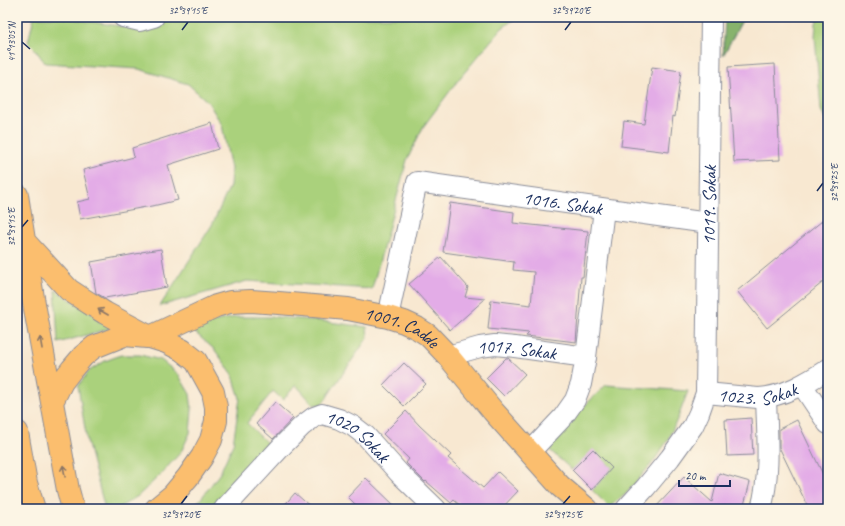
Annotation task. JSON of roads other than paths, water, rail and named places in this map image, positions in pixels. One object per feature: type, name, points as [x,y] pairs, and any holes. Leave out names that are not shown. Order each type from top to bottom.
[{"type":"main road","points":[[17,195],[33,298],[68,490],[73,509]]},
{"type":"main road","points":[[24,242],[69,290],[105,313],[150,337],[166,342],[182,350],[196,361],[213,392],[216,407],[216,421],[211,440],[202,457],[188,477],[173,495],[156,509]]},
{"type":"main road","name":"1001. Cadde","points":[[150,337],[216,306],[230,302],[251,301],[348,309],[388,317],[417,328],[428,335],[448,356],[493,411],[560,486],[587,509]]},
{"type":"main road","points":[[52,402],[62,382],[83,356],[94,347],[124,336],[150,337]]},
{"type":"main road","points":[[17,432],[26,483],[34,509]]},
{"type":"street","points":[[123,17],[140,21],[154,17]]},
{"type":"street","name":"1019. Sokak","points":[[626,509],[670,458],[692,426],[699,413],[706,393],[710,17]]},
{"type":"street","name":"1016. Sokak","points":[[388,317],[417,182],[708,223]]},
{"type":"street","points":[[530,452],[562,417],[575,400],[581,384],[586,357],[604,209]]},
{"type":"street","name":"1017. Sokak","points":[[448,356],[480,346],[495,345],[586,357]]},
{"type":"street","name":"1023. Sokak","points":[[706,393],[766,398],[802,385],[828,369]]},
{"type":"street","points":[[802,385],[828,424]]},
{"type":"street","points":[[761,509],[765,487],[766,467],[766,398]]},
{"type":"street","name":"1020 Sokak","points":[[224,509],[302,426],[314,417],[322,414],[339,419],[353,426],[366,436],[436,509]]}]
